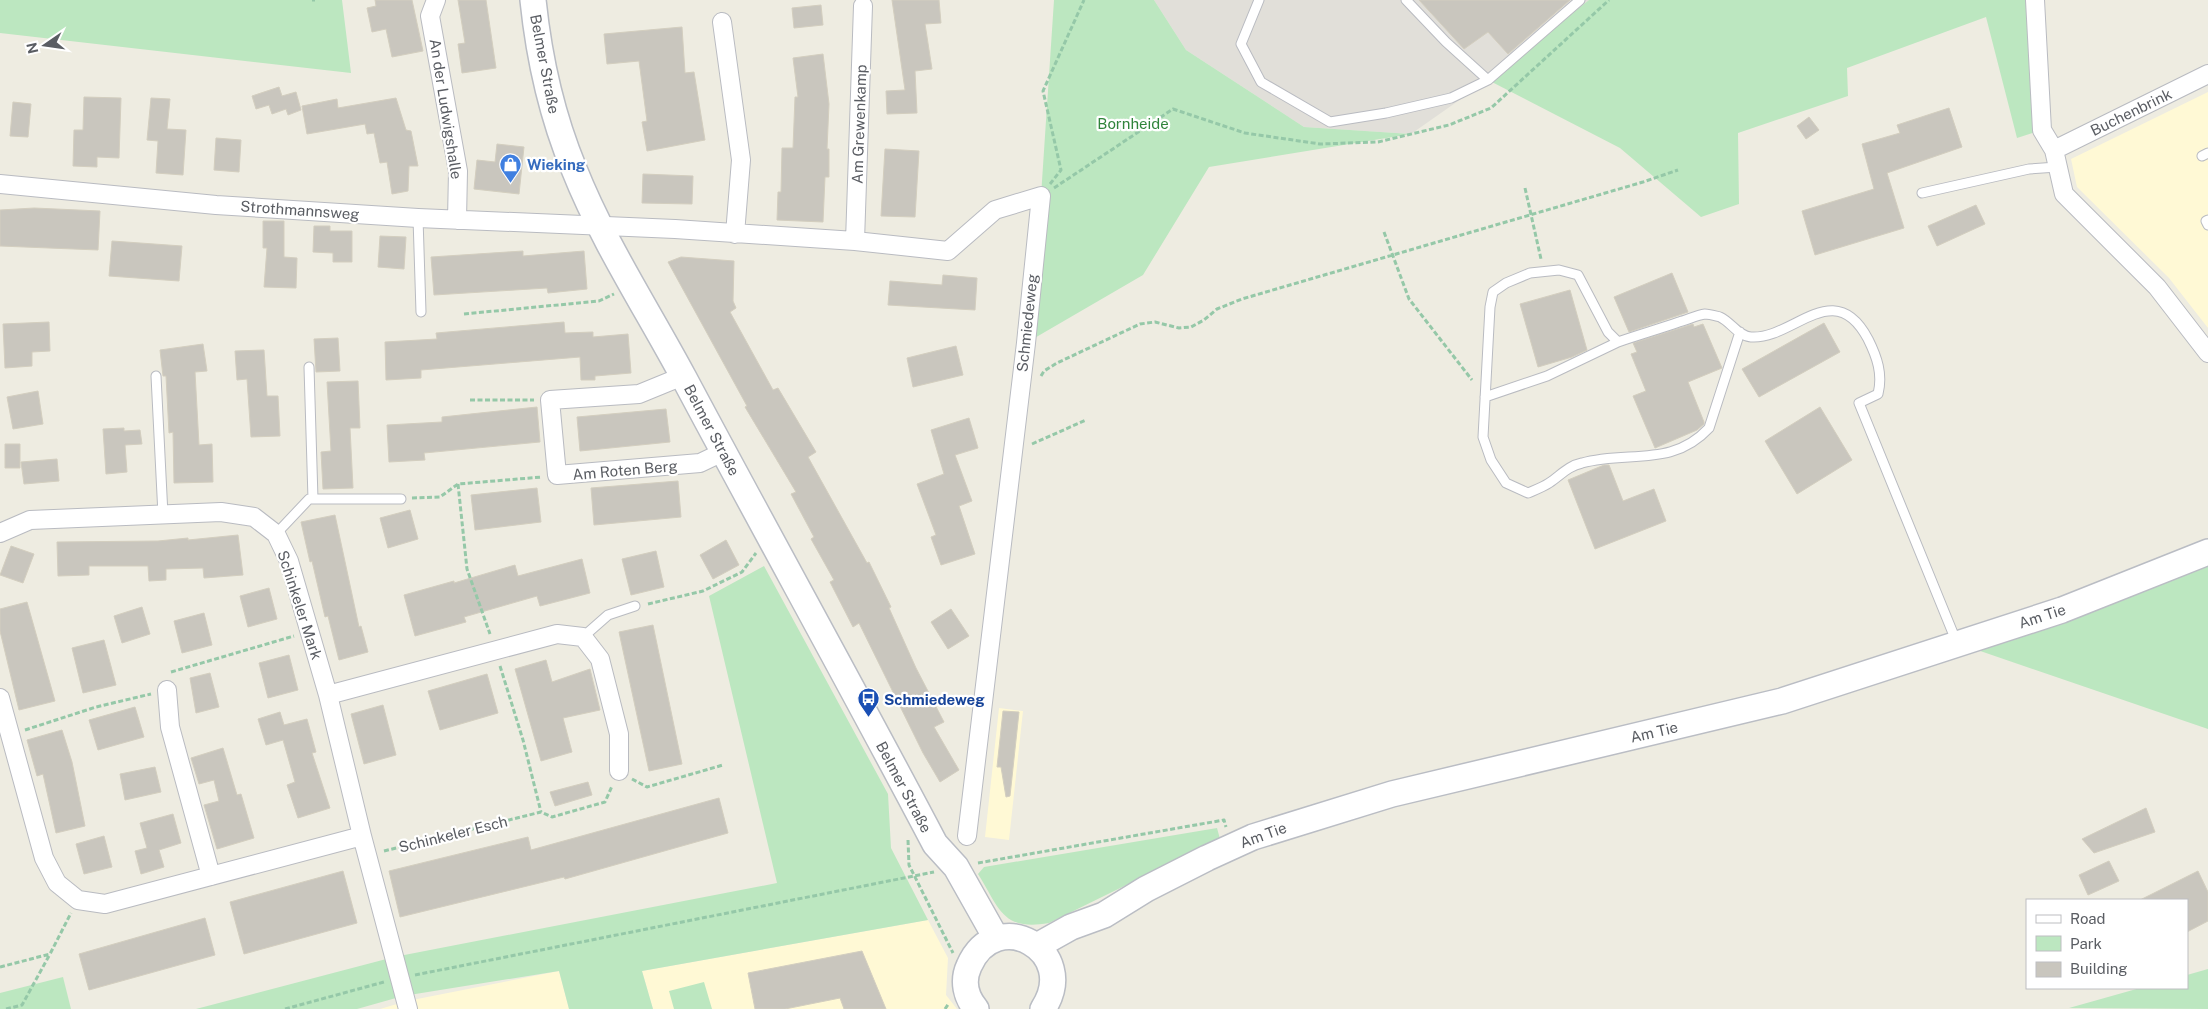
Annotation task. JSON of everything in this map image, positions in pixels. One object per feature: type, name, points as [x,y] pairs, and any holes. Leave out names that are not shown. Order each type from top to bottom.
[{"type":"street","name":"An der Ludwigshalle","points":[[436,0],[430,16],[458,171],[457,220]]},
{"type":"street","name":"Belmer Straße","points":[[533,0],[536,28],[554,115],[574,170],[601,227],[935,844],[956,868],[988,943]]},
{"type":"street","points":[[2035,0],[2042,130],[2055,159],[2064,194],[2157,287],[2208,353]]},
{"type":"street","name":"Am Grewenkamp","points":[[856,241],[864,6]]},
{"type":"street","points":[[722,22],[741,160],[736,234]]},
{"type":"street","name":"Buchenbrink","points":[[2055,159],[2208,74]]},
{"type":"street","name":"Strothmannsweg","points":[[0,184],[197,203],[418,218],[601,227]]},
{"type":"street","points":[[601,227],[675,229],[856,241],[948,251],[995,210],[1041,196]]},
{"type":"street","name":"Schmiedeweg","points":[[967,836],[1026,343],[1041,196]]},
{"type":"street","points":[[550,400],[639,394],[683,376]]},
{"type":"street","name":"Am Roten Berg","points":[[550,400],[557,475],[700,464],[723,452]]},
{"type":"street","name":"Schinkeler Mark","points":[[0,533],[30,520],[221,512],[254,517],[276,534],[289,561],[328,695],[366,856],[408,1009]]},
{"type":"street","name":"Am Tie","points":[[1043,954],[1071,927],[1104,915],[1146,889],[1253,837],[1392,794],[1782,701],[2062,610],[2208,552]]},
{"type":"street","points":[[328,695],[494,649],[557,634],[583,637],[600,659],[619,734],[619,771]]},
{"type":"street","points":[[167,690],[170,727],[211,876]]},
{"type":"street","points":[[0,698],[5,737],[44,858],[57,883],[78,900],[105,904],[362,836]]},
{"type":"street","name":"Belmer Straße","points":[[935,844],[940,871],[988,943]]},
{"type":"street","points":[[966,1004],[966,972],[974,953],[988,943],[1009,936],[1024,938],[1043,954],[1053,970],[1054,985],[1050,998],[1043,1009]]},
{"type":"lane","points":[[1259,0],[1241,44],[1261,82],[1330,122],[1386,113],[1451,98],[1488,80],[1580,0]]},
{"type":"lane","points":[[1406,0],[1446,42],[1488,80]]},
{"type":"lane","points":[[1922,193],[2029,169],[2055,159]]},
{"type":"lane","points":[[418,218],[421,312]]},
{"type":"lane","points":[[2208,220],[2206,221],[2208,225]]},
{"type":"lane","points":[[1618,342],[1608,332],[1578,275],[1559,270],[1530,273],[1493,292],[1490,308],[1483,437],[1490,460],[1506,483],[1528,493],[1548,484],[1566,469],[1582,463],[1615,457],[1636,458],[1655,456],[1678,450],[1698,440],[1709,428],[1740,332]]},
{"type":"lane","points":[[1485,397],[1547,376],[1618,342],[1705,314],[1721,318],[1750,337],[1766,335],[1817,312],[1837,311],[1854,320],[1865,334],[1877,357],[1881,382],[1878,394],[1859,403],[1958,643]]},
{"type":"lane","points":[[309,367],[314,499]]},
{"type":"lane","points":[[156,376],[163,515]]},
{"type":"lane","points":[[276,534],[309,499],[401,499]]},
{"type":"lane","points":[[583,637],[608,615],[635,606]]},
{"type":"path","points":[[1041,196],[1060,170],[1043,91],[1084,0]]},
{"type":"path","points":[[1036,382],[1044,371],[1056,363],[1140,324],[1155,322],[1179,328],[1191,327],[1204,320],[1217,309],[1242,299],[1678,170]]},
{"type":"path","points":[[1525,188],[1544,272]]},
{"type":"path","points":[[1384,232],[1409,299],[1485,397]]},
{"type":"path","points":[[464,314],[599,301],[632,285]]},
{"type":"path","points":[[470,400],[550,400]]},
{"type":"path","points":[[1030,436],[1029,445],[1086,420]]},
{"type":"path","points":[[401,499],[440,497],[458,484],[557,475]]},
{"type":"path","points":[[458,484],[467,569],[523,740],[541,812]]},
{"type":"path","points":[[635,606],[703,591],[742,572],[757,552],[772,540]]},
{"type":"path","points":[[5,737],[96,707],[167,690],[167,674],[309,632]]},
{"type":"path","points":[[619,771],[647,788],[723,765]]},
{"type":"path","name":"Schinkeler Esch","points":[[366,856],[541,812],[552,817],[605,802],[619,771]]},
{"type":"path","points":[[976,864],[1224,820],[1231,847]]},
{"type":"path","points":[[908,835],[909,865],[913,876],[955,957]]},
{"type":"path","points":[[285,1009],[400,978],[940,871]]},
{"type":"path","points":[[6,1009],[22,1005],[78,900]]},
{"type":"path","points":[[0,967],[50,954]]},
{"type":"path","points":[[945,1009],[966,1004]]},
{"type":"shaded area","points":[[1154,0],[1589,0],[1488,80],[1411,134],[1304,127],[1186,50]]},
{"type":"shaded area","points":[[2208,92],[2208,328],[2169,278],[2077,187],[2071,159]]},
{"type":"shaded area","points":[[999,708],[1023,711],[1009,840],[985,837]]},
{"type":"shaded area","points":[[928,920],[948,958],[946,995],[957,1009],[653,1009],[642,971]]},
{"type":"shaded area","points":[[559,971],[569,1009],[380,1009],[407,1001]]},
{"type":"green space","points":[[0,0],[342,0],[351,73],[0,33]]},
{"type":"green space","name":"Bornheide","points":[[1054,0],[1154,0],[1186,50],[1304,127],[1411,134],[1209,167],[1143,275],[1026,343],[1041,196]]},
{"type":"green space","points":[[1589,0],[2035,0],[2042,130],[2017,138],[1986,17],[1847,68],[1848,96],[1738,133],[1739,204],[1701,217],[1620,148],[1488,80]]},
{"type":"green space","points":[[2208,552],[2208,729],[1957,643]]},
{"type":"green space","points":[[764,566],[888,794],[891,848],[928,920],[642,971],[653,1009],[569,1009],[559,971],[403,996],[357,1009],[196,1009],[394,957],[777,883],[709,596]]},
{"type":"green space","points":[[1217,828],[1220,839],[1049,923],[1021,924],[1004,915],[978,874],[984,867]]},
{"type":"green space","points":[[2208,969],[2208,1009],[2069,1008],[2136,989],[2188,989],[2188,975]]},
{"type":"green space","points":[[63,977],[71,1009],[0,1009],[0,993]]},
{"type":"green space","points":[[704,982],[712,1009],[674,1009],[669,991]]},
{"type":"building","points":[[375,0],[412,0],[423,51],[392,57],[386,29],[372,32],[367,8],[376,6]]},
{"type":"building","points":[[458,0],[486,0],[496,68],[462,73],[458,44],[465,43]]},
{"type":"building","points":[[892,0],[939,0],[941,23],[925,24],[932,69],[915,71],[917,113],[887,114],[886,91],[905,90]]},
{"type":"building","points":[[1419,0],[1570,0],[1508,54],[1488,32],[1464,49]]},
{"type":"building","points":[[821,5],[823,25],[794,28],[792,8]]},
{"type":"building","points":[[682,27],[685,73],[694,72],[705,140],[647,151],[642,122],[647,121],[639,61],[607,64],[604,34]]},
{"type":"building","points":[[823,54],[829,104],[827,149],[829,149],[829,177],[825,177],[823,222],[777,220],[778,192],[781,192],[782,148],[793,148],[795,97],[798,97],[793,58]]},
{"type":"building","points":[[279,87],[282,96],[296,92],[301,110],[288,115],[286,109],[272,114],[269,105],[256,109],[252,96]]},
{"type":"building","points":[[84,97],[121,98],[119,158],[97,157],[97,167],[73,166],[74,130],[83,130]]},
{"type":"building","points":[[151,98],[170,99],[167,129],[186,130],[183,175],[156,173],[158,141],[147,140]]},
{"type":"building","points":[[396,98],[406,130],[411,131],[418,166],[409,166],[408,191],[392,194],[387,162],[380,163],[374,133],[367,134],[365,124],[307,134],[302,106],[337,99],[338,108]]},
{"type":"building","points":[[13,102],[31,104],[28,137],[10,136]]},
{"type":"building","points":[[1949,108],[1962,147],[1887,173],[1904,228],[1815,255],[1802,211],[1874,189],[1862,144],[1900,133],[1897,125]]},
{"type":"building","points":[[1809,117],[1819,130],[1806,139],[1797,126]]},
{"type":"building","points":[[216,138],[241,140],[239,172],[214,170]]},
{"type":"building","points":[[497,144],[524,147],[519,194],[474,189],[477,160],[495,162]]},
{"type":"building","points":[[885,149],[919,151],[915,217],[881,216]]},
{"type":"building","points":[[643,174],[693,176],[692,204],[642,203]]},
{"type":"building","points":[[1976,205],[1985,224],[1937,246],[1928,226]]},
{"type":"building","points":[[34,208],[100,211],[98,250],[0,246],[0,210]]},
{"type":"building","points":[[263,221],[284,221],[284,257],[297,258],[296,288],[264,287],[267,248],[263,248]]},
{"type":"building","points":[[314,226],[330,226],[330,231],[352,231],[352,262],[333,262],[333,253],[313,252]]},
{"type":"building","points":[[380,236],[406,237],[404,269],[378,267]]},
{"type":"building","points":[[112,241],[182,246],[179,281],[109,276]]},
{"type":"building","points":[[523,251],[523,256],[584,251],[587,289],[548,293],[547,288],[434,295],[431,257]]},
{"type":"building","points":[[681,257],[734,261],[733,301],[736,308],[730,312],[773,390],[778,388],[816,452],[808,457],[867,563],[869,562],[891,607],[889,608],[916,668],[944,722],[934,727],[959,770],[940,782],[923,753],[859,623],[853,627],[830,582],[834,580],[811,539],[814,537],[791,494],[796,492],[745,407],[747,406],[668,262]]},
{"type":"building","points":[[1672,273],[1688,312],[1629,332],[1614,297]]},
{"type":"building","points":[[943,275],[977,278],[975,310],[888,305],[890,281],[942,285]]},
{"type":"building","points":[[1570,290],[1587,350],[1572,357],[1538,367],[1520,304]]},
{"type":"building","points":[[49,322],[50,351],[32,352],[32,366],[5,368],[3,324]]},
{"type":"building","points":[[564,322],[565,333],[593,332],[593,337],[628,334],[631,373],[595,376],[595,380],[581,380],[580,357],[421,370],[421,378],[386,380],[385,342],[437,339],[436,333]]},
{"type":"building","points":[[1824,323],[1840,352],[1759,397],[1742,369]]},
{"type":"building","points":[[1693,324],[1694,327],[1703,324],[1722,368],[1688,382],[1704,424],[1697,430],[1655,448],[1633,396],[1646,391],[1631,354],[1637,352],[1633,343]]},
{"type":"building","points":[[338,338],[340,371],[316,372],[314,339]]},
{"type":"building","points":[[203,344],[207,371],[195,372],[199,445],[212,444],[213,482],[174,483],[173,432],[169,433],[166,376],[163,376],[160,350]]},
{"type":"building","points":[[956,346],[963,375],[913,387],[907,358]]},
{"type":"building","points":[[264,350],[267,396],[278,396],[280,436],[251,437],[247,379],[237,380],[235,351]]},
{"type":"building","points":[[358,381],[360,428],[350,428],[353,488],[323,489],[321,452],[331,451],[327,382]]},
{"type":"building","points":[[38,391],[43,424],[13,429],[7,397]]},
{"type":"building","points":[[537,407],[540,442],[424,453],[425,460],[389,462],[387,425],[442,422],[442,417]]},
{"type":"building","points":[[1820,407],[1852,460],[1797,494],[1765,441]]},
{"type":"building","points":[[666,409],[670,442],[580,451],[577,417]]},
{"type":"building","points":[[969,418],[978,448],[955,455],[972,501],[959,506],[975,554],[941,565],[931,537],[936,535],[917,484],[944,474],[931,430]]},
{"type":"building","points":[[124,428],[124,431],[140,430],[142,444],[125,445],[127,472],[106,474],[103,429]]},
{"type":"building","points":[[5,444],[20,444],[20,468],[5,468]]},
{"type":"building","points":[[57,459],[59,481],[24,484],[21,462]]},
{"type":"building","points":[[1604,465],[1609,465],[1623,501],[1654,489],[1666,521],[1595,549],[1568,480]]},
{"type":"building","points":[[678,481],[681,517],[594,525],[591,488]]},
{"type":"building","points":[[537,488],[541,522],[475,530],[471,495]]},
{"type":"building","points":[[410,510],[418,539],[388,548],[380,518]]},
{"type":"building","points":[[335,515],[359,627],[361,626],[368,652],[339,660],[328,616],[325,617],[301,522]]},
{"type":"building","points":[[238,535],[243,575],[204,578],[203,568],[166,569],[166,580],[149,581],[148,566],[89,566],[89,575],[58,576],[57,542],[158,541],[188,538],[188,540]]},
{"type":"building","points":[[726,540],[739,565],[713,579],[700,555]]},
{"type":"building","points":[[11,546],[34,554],[23,583],[0,575]]},
{"type":"building","points":[[656,551],[664,587],[631,595],[622,559]]},
{"type":"building","points":[[582,559],[590,593],[540,606],[537,596],[464,617],[466,622],[415,636],[404,595],[515,565],[518,576]]},
{"type":"building","points":[[269,588],[277,619],[248,627],[240,596]]},
{"type":"building","points":[[27,602],[55,701],[19,710],[0,631],[0,609]]},
{"type":"building","points":[[142,607],[150,634],[122,643],[114,616]]},
{"type":"building","points":[[951,609],[969,636],[948,649],[931,622]]},
{"type":"building","points":[[204,613],[212,645],[182,653],[174,621]]},
{"type":"building","points":[[653,625],[682,764],[649,771],[619,632]]},
{"type":"building","points":[[104,640],[116,685],[83,693],[72,648]]},
{"type":"building","points":[[289,655],[298,690],[268,698],[259,663]]},
{"type":"building","points":[[546,660],[552,682],[590,669],[600,710],[563,718],[572,752],[541,761],[515,669]]},
{"type":"building","points":[[210,673],[219,707],[196,713],[190,678]]},
{"type":"building","points":[[487,674],[498,713],[440,730],[428,691]]},
{"type":"building","points":[[383,705],[396,755],[364,764],[351,714]]},
{"type":"building","points":[[135,707],[144,737],[98,750],[89,720]]},
{"type":"building","points":[[1003,711],[1019,712],[1010,796],[1006,797],[1001,767],[997,767]]},
{"type":"building","points":[[280,712],[284,725],[307,719],[316,752],[312,753],[330,808],[298,818],[287,785],[295,782],[283,740],[266,745],[258,719]]},
{"type":"building","points":[[62,730],[72,762],[85,826],[56,833],[43,774],[37,776],[27,740]]},
{"type":"building","points":[[223,748],[237,795],[241,794],[254,838],[217,849],[204,805],[219,801],[214,780],[199,784],[191,758]]},
{"type":"building","points":[[155,767],[161,792],[125,800],[120,774]]},
{"type":"building","points":[[588,782],[592,795],[555,806],[550,792]]},
{"type":"building","points":[[719,798],[728,833],[565,879],[564,877],[400,917],[389,871],[528,837],[531,850]]},
{"type":"building","points":[[2146,808],[2155,832],[2094,853],[2082,839]]},
{"type":"building","points":[[173,814],[181,843],[159,850],[164,867],[141,874],[135,851],[147,848],[140,823]]},
{"type":"building","points":[[104,836],[112,867],[84,874],[76,844]]},
{"type":"building","points":[[2109,861],[2119,881],[2088,895],[2079,875]]},
{"type":"building","points":[[343,871],[357,923],[244,954],[230,902]]},
{"type":"building","points":[[2198,871],[2208,892],[2208,921],[2188,931],[2188,899],[2142,899]]},
{"type":"building","points":[[205,918],[215,955],[89,990],[79,954]]},
{"type":"building","points":[[862,951],[886,1009],[844,1009],[840,998],[785,1009],[755,1009],[748,973]]},
{"type":"place","name":"Wieking","points":[[511,183]]},
{"type":"place","name":"Schmiedeweg","points":[[868,718]]}]
